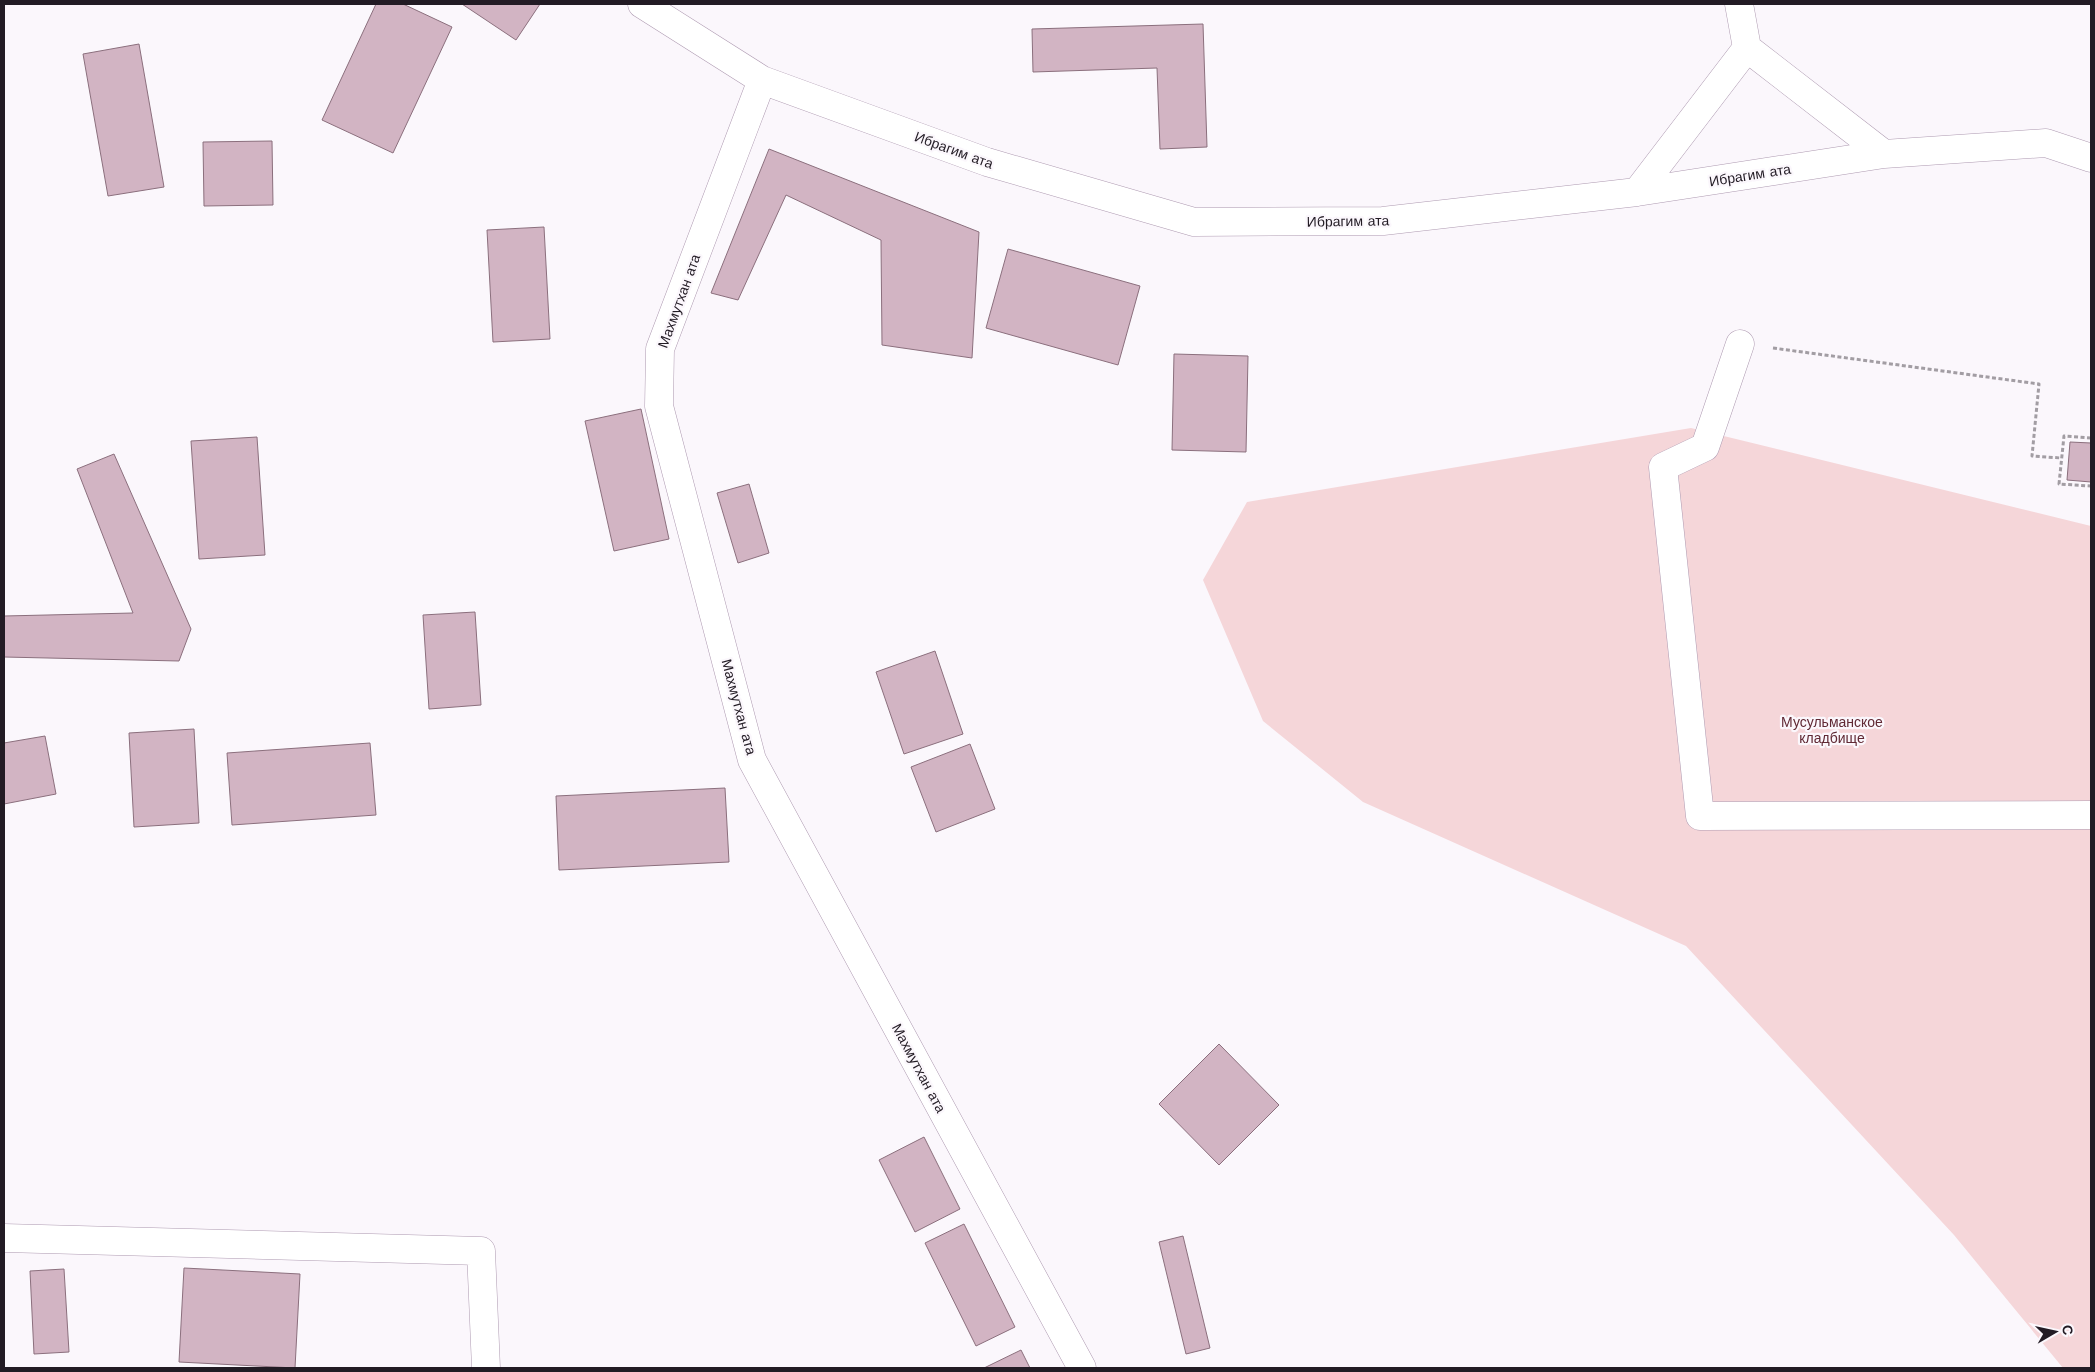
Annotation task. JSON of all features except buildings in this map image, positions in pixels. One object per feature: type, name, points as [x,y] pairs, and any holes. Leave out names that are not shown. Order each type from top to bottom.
[{"type":"street","name":"Ибрагим ата","points":[[642,4],[762,80],[987,162],[1194,222],[1383,221],[1638,192],[1884,154],[2046,143],[2091,158]]},
{"type":"street","points":[[1739,4],[1747,48],[1884,154]]},
{"type":"street","points":[[1638,192],[1747,48]]},
{"type":"street","name":"Махмутхан ата","points":[[762,80],[660,349],[659,406],[752,760],[1082,1368]]},
{"type":"street","points":[[1740,344],[1705,447],[1663,467],[1700,816],[2091,814]]},
{"type":"street","points":[[4,1238],[481,1251],[486,1368]]},
{"type":"path","points":[[1740,344],[2039,384],[2032,456],[2061,458]]},
{"type":"path","points":[[2091,438],[2064,436],[2059,484],[2091,486]]},
{"type":"green space","name":"Мусульманское кладбище","points":[[1691,428],[2091,526],[2091,1368],[2063,1368],[1954,1235],[1686,946],[1363,802],[1263,721],[1203,580],[1247,502]]}]
